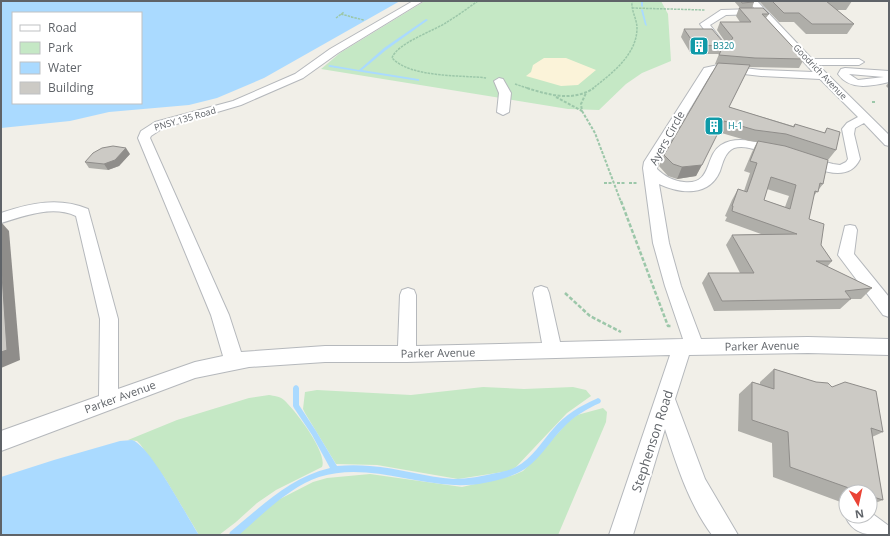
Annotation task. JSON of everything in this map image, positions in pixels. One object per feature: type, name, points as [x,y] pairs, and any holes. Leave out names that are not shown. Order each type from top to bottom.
[{"type":"street","name":"PNSY 135 Road","points":[[234,360],[220,315],[145,134],[159,125],[237,103],[294,79],[334,51],[419,1]]},
{"type":"street","name":"Goodrich Avenue","points":[[752,1],[809,62],[889,142]]},
{"type":"street","points":[[723,48],[705,24],[724,12],[763,12]]},
{"type":"street","points":[[809,62],[881,63]]},
{"type":"street","name":"Ayers Circle","points":[[688,347],[673,286],[660,243],[651,162],[708,70],[718,68],[762,73],[823,76]]},
{"type":"street","points":[[889,74],[852,70],[845,71],[843,74],[847,79],[859,83],[889,80]]},
{"type":"street","points":[[499,81],[505,93],[503,112]]},
{"type":"street","points":[[651,171],[658,178],[671,184],[689,187],[700,184],[709,178],[723,150],[728,146],[739,144],[750,145],[833,169],[846,168],[853,163],[854,159],[849,142],[848,128],[852,123],[865,119]]},
{"type":"street","points":[[1,218],[41,208],[68,207],[83,213],[109,319],[109,401]]},
{"type":"street","points":[[850,230],[846,255],[889,310]]},
{"type":"street","points":[[541,293],[553,350]]},
{"type":"street","points":[[407,354],[408,295]]},
{"type":"street","name":"Parker Avenue","points":[[1,441],[194,370],[234,360],[325,354],[407,354],[808,345],[889,347]]},
{"type":"street","name":"Stephenson Road","points":[[621,535],[665,399],[688,347]]},
{"type":"street","points":[[665,399],[705,507],[726,535]]},
{"type":"street","points":[[866,524],[880,535]]},
{"type":"path","points":[[478,1],[446,23],[406,44],[393,55],[392,58],[398,65],[416,71],[464,75],[499,81],[555,96],[582,111]]},
{"type":"path","points":[[555,96],[573,96],[586,93],[602,81],[624,60],[637,33],[632,1]]},
{"type":"path","points":[[632,8],[690,9],[724,12]]},
{"type":"path","points":[[336,18],[344,12]]},
{"type":"path","points":[[341,14],[356,18]]},
{"type":"path","points":[[586,93],[581,104],[582,111],[595,133],[668,326],[674,326]]},
{"type":"path","points":[[604,183],[612,183]]},
{"type":"path","points":[[617,183],[625,183]]},
{"type":"path","points":[[629,183],[636,183]]},
{"type":"path","points":[[565,293],[572,301],[607,325],[624,333]]},
{"type":"green space","points":[[425,1],[661,1],[668,14],[671,61],[642,73],[626,84],[599,110],[568,109],[321,69],[340,53]]},
{"type":"green space","points":[[483,387],[524,389],[573,387],[586,390],[591,396],[567,413],[516,467],[509,471],[458,479],[377,465],[336,464],[303,409],[305,392],[317,390],[411,395]]},
{"type":"green space","points":[[269,395],[277,396],[282,399],[289,405],[302,422],[316,442],[323,461],[322,467],[276,490],[257,503],[219,535],[199,535],[166,480],[140,444],[137,441],[128,440],[177,420],[249,398]]},
{"type":"green space","points":[[603,408],[607,412],[606,422],[558,535],[238,535],[267,508],[278,500],[313,482],[327,478],[370,474],[462,487],[514,475],[523,471],[568,422],[577,415]]},
{"type":"sand","points":[[544,58],[566,58],[596,70],[578,85],[561,86],[526,76],[531,72],[533,65]]},
{"type":"water","points":[[1,1],[400,1],[264,78],[217,98],[189,105],[109,112],[70,121],[1,128]]},
{"type":"water","points":[[132,440],[140,445],[158,468],[199,535],[1,535],[1,477],[120,441]]},
{"type":"building","points":[[741,1],[753,1],[754,2],[742,3]]},
{"type":"building","points":[[772,1],[826,1],[854,24],[812,24],[799,13],[784,13]]},
{"type":"building","points":[[739,8],[763,8],[769,14],[762,14],[804,59],[755,58],[719,55],[723,46],[695,45],[684,29],[712,29],[723,42],[728,44],[733,38],[720,22],[751,22]]},
{"type":"building","points":[[718,63],[750,65],[729,107],[794,127],[795,124],[825,133],[827,128],[840,132],[836,150],[786,134],[755,130],[724,121],[702,165],[682,167],[673,164],[664,155]]},
{"type":"building","points":[[758,141],[785,146],[828,160],[823,184],[820,183],[818,192],[815,191],[809,219],[824,224],[821,245],[832,261],[816,261],[872,288],[845,291],[851,299],[722,301],[708,273],[754,273],[732,235],[797,234],[732,211],[732,206],[738,189],[747,192],[757,163],[750,161]],"holes":[[[771,177],[796,185],[790,209],[764,200]]]},
{"type":"building","points":[[113,146],[126,148],[115,160],[104,164],[85,162],[93,153],[102,148]]},
{"type":"building","points":[[1,260],[7,350],[1,352]]},
{"type":"building","points":[[774,369],[816,382],[828,383],[832,387],[845,382],[876,391],[883,432],[871,428],[883,500],[878,498],[878,484],[838,484],[790,467],[788,432],[752,420],[752,382],[774,389]]},
{"type":"waterway","points":[[642,1],[642,6]]},
{"type":"waterway","points":[[642,10],[646,25]]},
{"type":"waterway","points":[[360,70],[385,49],[427,20]]},
{"type":"waterway","points":[[330,66],[418,80]]},
{"type":"waterway","points":[[296,388],[296,406],[314,433],[335,470]]},
{"type":"waterway","points":[[233,535],[273,501],[306,479],[336,470],[353,468],[370,469],[420,478],[454,482],[476,481],[513,472],[526,465],[555,431],[569,418],[583,408],[598,401]]},
{"type":"place","name":"B320","points":[[699,46]]},
{"type":"place","name":"H-1","points":[[714,126]]}]
